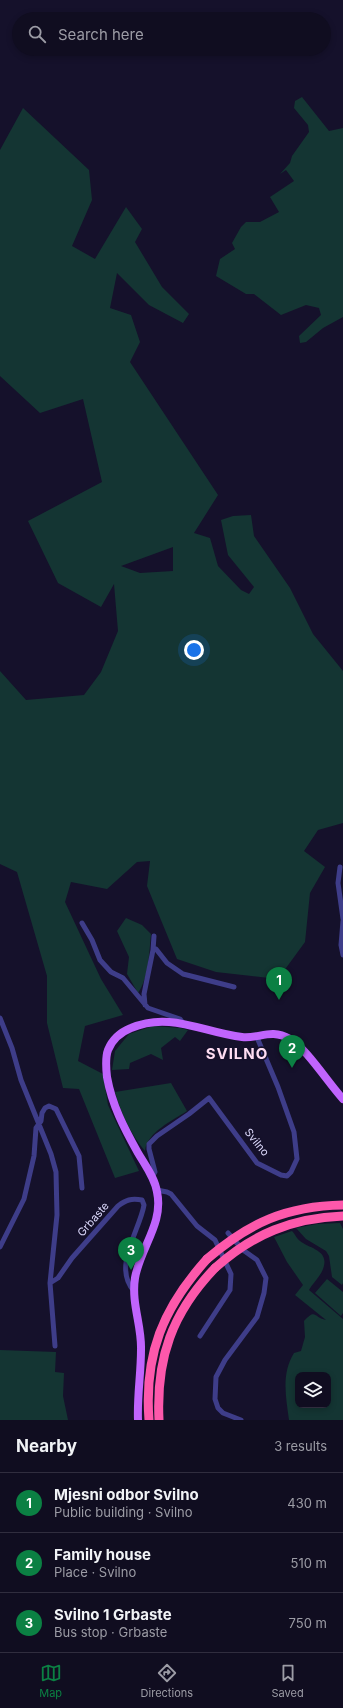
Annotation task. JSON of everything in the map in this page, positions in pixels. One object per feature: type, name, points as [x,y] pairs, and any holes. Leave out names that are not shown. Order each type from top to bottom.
[{"type":"highway","points":[[149,1420],[149,1378],[154,1350],[164,1323],[178,1294],[207,1259],[245,1230],[266,1220],[289,1212],[315,1207],[343,1205]]},
{"type":"highway","points":[[159,1420],[160,1377],[164,1350],[176,1320],[198,1285],[231,1253],[247,1242],[267,1232],[293,1222],[343,1216]]},
{"type":"main road","name":"Svilno","points":[[138,1420],[138,1388],[141,1350],[134,1291],[135,1276],[157,1216],[159,1203],[157,1190],[152,1177],[120,1122],[113,1104],[106,1068],[106,1055],[113,1041],[124,1031],[133,1027],[160,1021],[183,1023],[236,1036],[247,1037],[256,1035],[282,1035],[296,1042],[343,1099]]},
{"type":"street","points":[[340,867],[338,883],[343,920],[341,945],[343,955]]},
{"type":"street","name":"Svilno","points":[[82,924],[92,940],[100,960],[111,972],[123,978],[148,1008],[180,1019],[183,1023]]},
{"type":"street","points":[[145,1005],[144,994],[153,950],[154,936]]},
{"type":"street","points":[[153,950],[156,949],[167,962],[183,974],[234,987]]},
{"type":"street","points":[[0,1019],[38,1124],[51,1154],[56,1172],[57,1215],[50,1283],[55,1346]]},
{"type":"street","name":"Svilno","points":[[152,1177],[155,1172],[149,1144],[157,1136],[209,1098],[257,1163],[281,1175],[287,1176],[292,1172],[297,1159],[294,1132],[278,1087],[256,1035]]},
{"type":"street","points":[[0,1247],[24,1199],[34,1156],[36,1128],[46,1108],[49,1106],[56,1109],[79,1156],[82,1188]]},
{"type":"street","points":[[157,1190],[171,1194],[197,1226],[215,1240],[230,1274],[230,1290],[200,1336]]},
{"type":"street","name":"Grbaste","points":[[50,1283],[58,1278],[118,1206],[126,1200],[134,1198],[142,1200],[144,1205],[143,1213],[129,1247],[127,1257],[127,1279],[129,1285],[134,1291]]},
{"type":"street","points":[[228,1233],[243,1250],[258,1260],[266,1278],[264,1293],[257,1317],[225,1360],[216,1377],[215,1399],[218,1408],[223,1413],[241,1420]]},
{"type":"green space","points":[[302,97],[329,131],[343,128],[343,317],[323,328],[306,342],[300,343],[299,336],[321,315],[319,308],[306,305],[281,315],[254,294],[246,294],[216,276],[220,259],[235,249],[232,243],[241,227],[246,222],[260,222],[279,212],[270,197],[294,181],[286,170],[280,174],[290,163],[292,156],[309,132],[308,125],[294,108],[295,101]]},
{"type":"green space","points":[[23,108],[89,170],[92,200],[72,246],[95,259],[126,207],[142,229],[135,242],[162,287],[189,314],[183,323],[149,305],[117,273],[110,308],[131,315],[140,342],[130,362],[218,495],[194,533],[210,538],[218,566],[241,590],[249,594],[254,587],[228,555],[221,520],[233,516],[251,515],[254,536],[290,588],[313,634],[343,671],[343,823],[318,830],[304,851],[325,867],[310,893],[305,942],[278,979],[216,972],[177,959],[147,886],[150,861],[137,862],[107,889],[71,882],[65,902],[101,979],[123,1015],[85,1026],[78,1061],[103,1074],[108,1105],[139,1171],[115,1178],[79,1089],[63,1088],[47,1023],[47,976],[17,872],[0,864],[0,671],[26,700],[84,695],[101,672],[118,631],[114,584],[101,607],[58,583],[28,521],[102,482],[83,399],[40,413],[0,376],[0,150]],"holes":[[[173,547],[173,571],[140,573],[121,566]]]},
{"type":"green space","points":[[126,918],[142,925],[151,934],[146,972],[142,987],[138,993],[127,974],[129,957],[117,931]]},
{"type":"green space","points":[[153,1026],[188,1030],[180,1041],[175,1037],[161,1048],[163,1060],[151,1054],[130,1063],[129,1069],[112,1070],[115,1051],[129,1034]]},
{"type":"green space","points":[[171,1083],[187,1111],[155,1133],[150,1138],[145,1151],[135,1138],[127,1123],[115,1092]]},
{"type":"green space","points":[[340,1223],[343,1229],[342,1285],[332,1277],[329,1256],[326,1251],[306,1239],[296,1228],[317,1224]]},
{"type":"green space","points":[[292,1231],[299,1240],[318,1251],[324,1258],[322,1272],[309,1290],[343,1319],[343,1420],[289,1420],[286,1394],[287,1369],[294,1353],[301,1351],[305,1337],[304,1321],[313,1314],[326,1320],[295,1295],[303,1285],[287,1262],[274,1237]]},
{"type":"green space","points":[[327,1279],[343,1292],[343,1313],[341,1316],[315,1293]]},
{"type":"green space","points":[[0,1350],[56,1352],[55,1372],[64,1373],[63,1396],[68,1420],[0,1420]]},
{"type":"place","name":"Mjesni odbor Svilno","points":[[279,1000]]},
{"type":"place","name":"Family house","points":[[292,1068]]},
{"type":"place","name":"Svilno 1 Grbaste","points":[[131,1270]]},
{"type":"district","name":"SVILNO","points":[[237,1054]]}]
